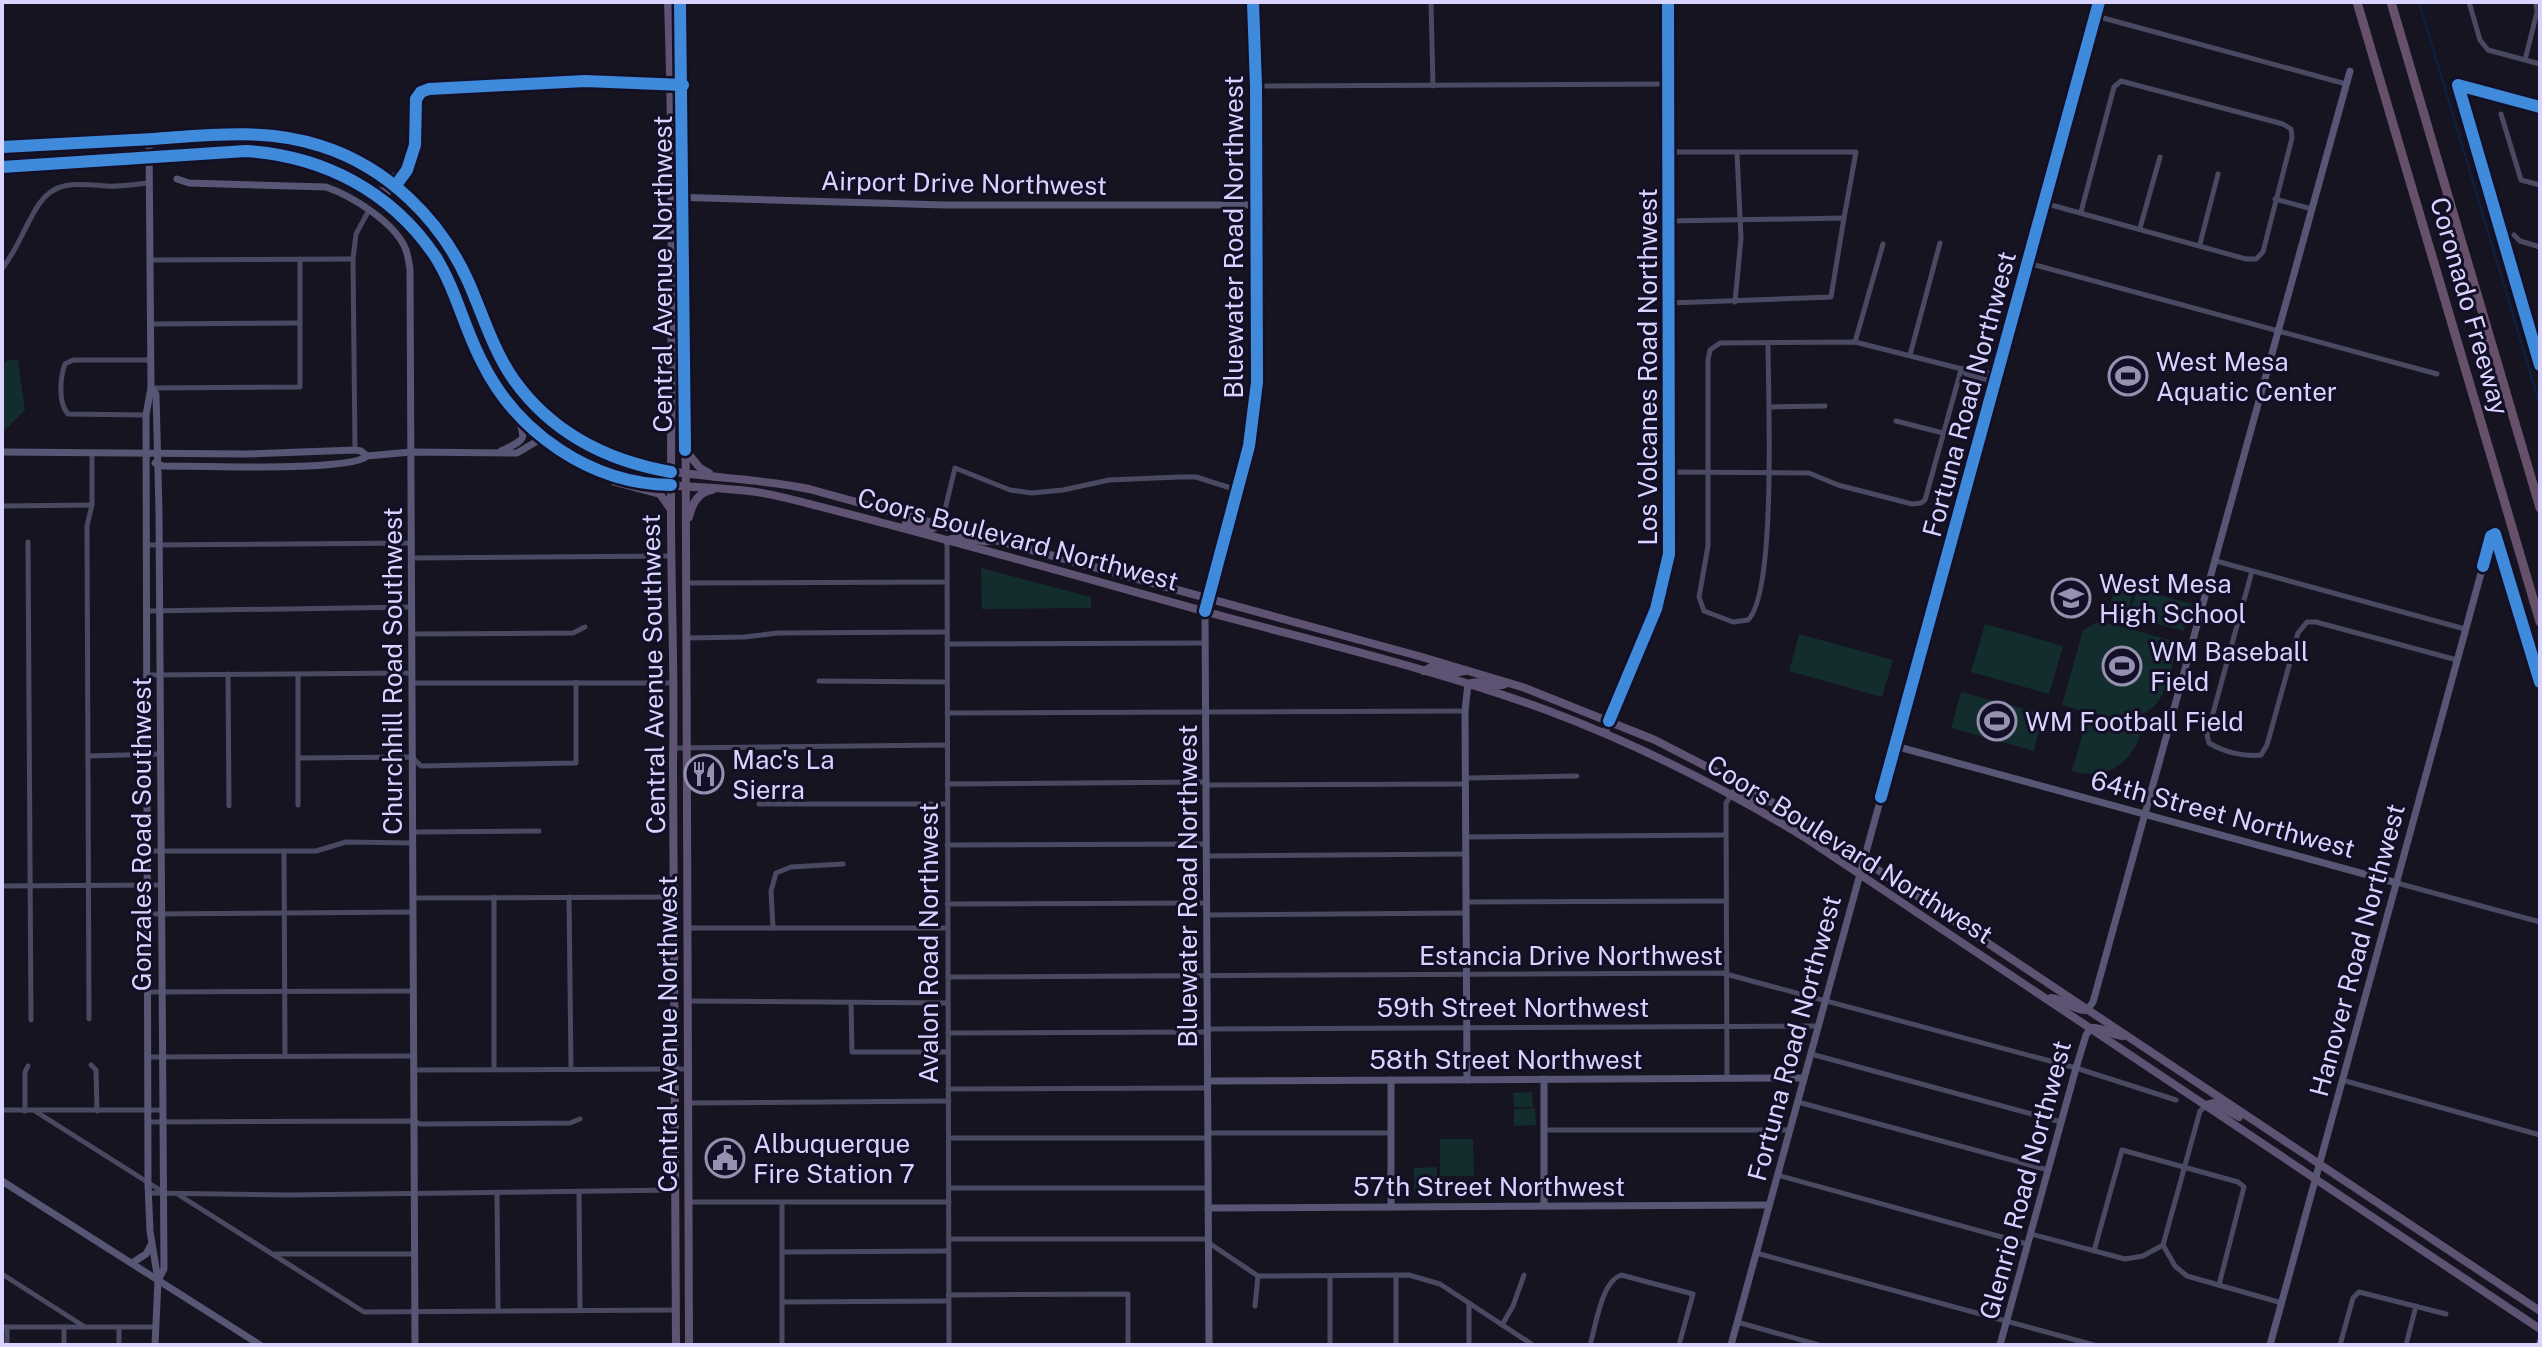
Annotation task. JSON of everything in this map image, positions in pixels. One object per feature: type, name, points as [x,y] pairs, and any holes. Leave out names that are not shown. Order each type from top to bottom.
[{"type":"highway","name":"Coronado Freeway","points":[[2357,2],[2540,622]]},
{"type":"highway","name":"Coronado Freeway","points":[[2394,2],[2403,42],[2540,508]]},
{"type":"main road","name":"Central Avenue Southwest","points":[[668,2],[671,85],[671,556],[675,683],[676,1345]]},
{"type":"main road","name":"Central Avenue Northwest","points":[[680,2],[686,486],[689,1345]]},
{"type":"main road","name":"Coors Boulevard Northwest","points":[[2,147],[242,133],[294,138],[340,153],[384,178],[419,208],[449,246],[468,281],[502,362],[552,422],[590,447],[671,472],[782,483],[1468,670],[1609,721],[1769,800],[2088,1009],[2540,1313]]},
{"type":"main road","points":[[671,146],[683,147]]},
{"type":"main road","points":[[2,167],[246,151],[282,154],[336,171],[382,192],[395,186]]},
{"type":"main road","points":[[368,188],[408,222],[436,259],[483,364],[516,412],[547,441],[612,481],[660,494],[671,511]]},
{"type":"main road","points":[[685,450],[700,468],[713,475]]},
{"type":"main road","name":"Coors Boulevard Northwest","points":[[597,471],[671,485],[778,495],[898,526],[1468,684],[1605,733],[1732,794],[1860,874],[2540,1329]]},
{"type":"main road","points":[[778,495],[782,483]]},
{"type":"main road","points":[[685,533],[697,499],[704,491],[720,488]]},
{"type":"main road","points":[[898,526],[906,523],[930,529],[941,526]]},
{"type":"main road","points":[[947,541],[962,537],[980,542],[996,541]]},
{"type":"main road","points":[[1423,671],[1431,667],[1453,673],[1468,670]]},
{"type":"main road","points":[[1468,684],[1476,680],[1501,687],[1509,683]]},
{"type":"main road","points":[[1669,762],[1703,772],[1712,770]]},
{"type":"main road","points":[[1732,794],[1741,792],[1762,803],[1769,800]]},
{"type":"main road","points":[[2046,997],[2057,998],[2076,1010],[2088,1009]]},
{"type":"main road","points":[[2091,1028],[2102,1027],[2115,1035],[2128,1037]]},
{"type":"main road","points":[[2206,1105],[2214,1103],[2242,1119],[2251,1119]]},
{"type":"main road","points":[[2516,1312],[2540,1313]]},
{"type":"street","name":"Bluewater Road Northwest","points":[[1209,1345],[1205,611],[1253,426],[1257,382],[1253,2]]},
{"type":"street","points":[[1431,2],[1433,86]]},
{"type":"street","name":"Los Volcanes Road Northwest","points":[[1605,733],[1662,591],[1669,554],[1668,2]]},
{"type":"street","name":"Fortuna Road Northwest","points":[[1731,1345],[2099,2]]},
{"type":"street","points":[[2469,2],[2484,46],[2540,64]]},
{"type":"street","points":[[2525,60],[2537,12],[2536,4]]},
{"type":"street","points":[[2096,16],[2346,84]]},
{"type":"street","name":"Glenrio Road Northwest","points":[[2088,1009],[2093,1002],[2350,71]]},
{"type":"street","points":[[395,186],[408,165],[415,145],[416,99],[421,92],[429,89],[585,81],[683,85]]},
{"type":"street","points":[[2044,203],[2246,259],[2256,259],[2263,252],[2292,138],[2291,129],[2283,124],[2121,81],[2114,87],[2081,212]]},
{"type":"street","points":[[1256,86],[1667,84]]},
{"type":"street","points":[[2501,114],[2521,180],[2540,185]]},
{"type":"street","name":"Gonzales Road Southwest","points":[[149,139],[151,388],[146,415],[152,453]]},
{"type":"street","points":[[1669,152],[1856,152],[1831,297],[1670,303]]},
{"type":"street","points":[[1735,302],[1741,238],[1737,153]]},
{"type":"street","points":[[2140,228],[2160,157]]},
{"type":"street","points":[[384,178],[398,174],[408,165]]},
{"type":"street","points":[[2200,244],[2218,174]]},
{"type":"street","name":"Churchhill Road Southwest","points":[[177,179],[189,183],[326,187],[343,193],[369,210],[397,235],[405,249],[410,269],[415,1345]]},
{"type":"street","points":[[2,269],[20,243],[41,201],[59,187],[79,182],[106,186],[150,183]]},
{"type":"street","name":"Airport Drive Northwest","points":[[671,197],[945,205],[1257,205]]},
{"type":"street","points":[[2275,199],[2312,209]]},
{"type":"street","points":[[355,450],[353,259],[356,234],[369,210]]},
{"type":"street","points":[[1669,221],[1844,218]]},
{"type":"street","points":[[2514,235],[2520,241],[2540,247]]},
{"type":"street","points":[[1910,355],[1940,243]]},
{"type":"street","points":[[1855,342],[1883,244]]},
{"type":"street","points":[[151,388],[300,387],[300,259]]},
{"type":"street","points":[[151,260],[353,259]]},
{"type":"street","points":[[2028,263],[2437,374]]},
{"type":"street","points":[[151,324],[299,323]]},
{"type":"street","points":[[1768,343],[1769,531],[1756,608],[1753,615],[1741,622],[1721,619],[1704,611],[1699,597],[1708,546],[1710,350],[1720,343],[1855,342],[1962,369],[1966,374],[1996,378]]},
{"type":"street","points":[[146,415],[68,414],[62,405],[62,371],[67,362],[151,360]]},
{"type":"street","points":[[1671,472],[1809,473],[1838,485],[1912,504],[1921,503],[1925,500],[1962,369]]},
{"type":"street","name":"Gonzales Road Southwest","points":[[151,388],[156,394],[146,545],[146,755],[148,1184],[158,1280],[155,1345]]},
{"type":"street","points":[[1769,407],[1825,406]]},
{"type":"street","points":[[501,451],[518,445],[523,439],[524,431],[516,412]]},
{"type":"street","points":[[1896,421],[1943,433]]},
{"type":"street","points":[[152,453],[158,465],[331,465],[362,461],[367,456],[411,452],[517,453],[539,440],[547,441]]},
{"type":"street","points":[[2,452],[246,454],[355,450],[367,456]]},
{"type":"street","points":[[89,1019],[87,526],[92,505],[92,452]]},
{"type":"street","name":"Gonzales Road Southwest","points":[[158,465],[164,1269],[158,1280]]},
{"type":"street","points":[[941,526],[955,468],[1010,490],[1032,493],[1109,480],[1179,477],[1206,480],[1237,490]]},
{"type":"street","points":[[2,506],[92,505]]},
{"type":"street","name":"Avalon Road Northwest","points":[[947,541],[949,1345]]},
{"type":"street","points":[[28,542],[31,1020]]},
{"type":"street","points":[[146,545],[412,543]]},
{"type":"street","points":[[412,558],[671,556]]},
{"type":"street","points":[[2216,561],[2465,629]]},
{"type":"street","name":"Hanover Road Northwest","points":[[2270,1345],[2483,566]]},
{"type":"street","points":[[2252,571],[2207,735],[2209,743],[2218,748],[2249,756],[2261,755],[2267,745],[2298,633],[2307,622],[2457,660]]},
{"type":"street","points":[[685,583],[946,582]]},
{"type":"street","points":[[147,611],[412,607]]},
{"type":"street","points":[[412,634],[573,633],[585,627]]},
{"type":"street","points":[[686,638],[778,633],[946,632]]},
{"type":"street","points":[[946,644],[1206,643]]},
{"type":"street","points":[[146,675],[412,673]]},
{"type":"street","points":[[228,674],[229,806]]},
{"type":"street","points":[[298,674],[298,805]]},
{"type":"street","points":[[819,681],[946,682]]},
{"type":"street","points":[[298,758],[412,757],[421,766],[576,763],[576,682]]},
{"type":"street","points":[[412,683],[675,683]]},
{"type":"street","points":[[1467,1080],[1465,711],[1468,684]]},
{"type":"street","points":[[947,713],[1465,711]]},
{"type":"street","points":[[673,748],[946,745]]},
{"type":"street","name":"64th Street Northwest","points":[[1895,746],[2540,922]]},
{"type":"street","points":[[88,756],[160,754]]},
{"type":"street","points":[[947,784],[1466,781],[1577,776]]},
{"type":"street","points":[[1727,1078],[1726,803],[1732,794]]},
{"type":"street","points":[[759,804],[947,804]]},
{"type":"street","points":[[413,832],[539,831]]},
{"type":"street","points":[[1466,837],[1726,835]]},
{"type":"street","points":[[147,851],[316,851],[346,842],[413,843]]},
{"type":"street","points":[[947,845],[1206,844]]},
{"type":"street","points":[[284,851],[285,1056]]},
{"type":"street","points":[[1207,856],[1466,854]]},
{"type":"street","points":[[773,928],[771,882],[776,873],[791,867],[843,864]]},
{"type":"street","points":[[2,886],[161,885]]},
{"type":"street","points":[[494,897],[494,1068]]},
{"type":"street","points":[[569,897],[571,1068]]},
{"type":"street","points":[[414,898],[676,897]]},
{"type":"street","points":[[1466,902],[1726,901]]},
{"type":"street","points":[[947,904],[1207,903]]},
{"type":"street","points":[[148,914],[414,912]]},
{"type":"street","points":[[1207,915],[1466,913]]},
{"type":"street","points":[[688,928],[947,928]]},
{"type":"street","name":"Estancia Drive Northwest","points":[[948,977],[1727,974],[2076,1068],[2176,1100]]},
{"type":"street","points":[[148,992],[414,991]]},
{"type":"street","points":[[688,1001],[947,1003]]},
{"type":"street","points":[[851,1003],[852,1052],[948,1052]]},
{"type":"street","name":"59th Street Northwest","points":[[948,1033],[1818,1026]]},
{"type":"street","name":"Glenrio Road Northwest","points":[[2000,1345],[2076,1068],[2091,1028]]},
{"type":"street","points":[[1811,1054],[2061,1122]]},
{"type":"street","points":[[148,1057],[414,1056]]},
{"type":"street","points":[[91,1065],[96,1070],[97,1111]]},
{"type":"street","points":[[25,1111],[25,1072],[28,1066]]},
{"type":"street","points":[[414,1070],[688,1069]]},
{"type":"street","name":"58th Street Northwest","points":[[948,1089],[1391,1080],[1804,1078]]},
{"type":"street","points":[[1544,1079],[1544,1206]]},
{"type":"street","points":[[1391,1080],[1391,1207]]},
{"type":"street","points":[[2342,1080],[2540,1135]]},
{"type":"street","points":[[688,1103],[949,1101]]},
{"type":"street","points":[[1798,1102],[2048,1170]]},
{"type":"street","points":[[2206,1105],[2200,1111],[2163,1245],[2180,1272],[2282,1303]]},
{"type":"street","points":[[2,1110],[163,1110]]},
{"type":"street","points":[[34,1111],[163,1193]]},
{"type":"street","points":[[148,1122],[570,1123],[580,1119]]},
{"type":"street","points":[[1544,1130],[1790,1130]]},
{"type":"street","points":[[949,1138],[1391,1133]]},
{"type":"street","points":[[2094,1251],[2122,1150],[2238,1182],[2244,1187],[2219,1285]]},
{"type":"street","points":[[1777,1175],[2027,1244]]},
{"type":"street","points":[[2,1181],[260,1345]]},
{"type":"street","points":[[949,1188],[1208,1188]]},
{"type":"street","points":[[149,1193],[414,1194],[676,1190]]},
{"type":"street","points":[[579,1191],[580,1309]]},
{"type":"street","points":[[497,1192],[498,1310]]},
{"type":"street","points":[[179,1195],[364,1312],[677,1310]]},
{"type":"street","points":[[689,1202],[949,1202]]},
{"type":"street","points":[[782,1203],[782,1345]]},
{"type":"street","name":"57th Street Northwest","points":[[1208,1208],[1769,1205]]},
{"type":"street","points":[[2030,1234],[2135,1259],[2163,1245]]},
{"type":"street","points":[[949,1239],[1208,1241],[1258,1276],[1396,1275],[1432,1280],[1533,1345]]},
{"type":"street","points":[[132,1263],[146,1254],[152,1243]]},
{"type":"street","points":[[782,1252],[948,1251]]},
{"type":"street","points":[[1756,1253],[2094,1345]]},
{"type":"street","points":[[272,1254],[414,1254]]},
{"type":"street","points":[[2,1274],[86,1327]]},
{"type":"street","points":[[1396,1275],[1396,1345]]},
{"type":"street","points":[[1502,1325],[1513,1306],[1524,1275]]},
{"type":"street","points":[[1255,1306],[1258,1276]]},
{"type":"street","points":[[1330,1276],[1330,1345]]},
{"type":"street","points":[[1590,1345],[1606,1287],[1614,1277],[1628,1276],[1693,1294],[1679,1345]]},
{"type":"street","points":[[2340,1345],[2353,1298],[2359,1292],[2446,1314]]},
{"type":"street","points":[[782,1302],[1128,1294],[1128,1345]]},
{"type":"street","points":[[1469,1303],[1469,1345]]},
{"type":"street","points":[[2406,1345],[2416,1306]]},
{"type":"street","points":[[1737,1322],[1819,1345]]},
{"type":"street","points":[[7,1345],[5,1327],[155,1327]]},
{"type":"street","points":[[64,1327],[64,1345]]},
{"type":"street","points":[[119,1328],[119,1345]]},
{"type":"green space","points":[[8,360],[18,360],[25,410],[2,433],[2,364]]},
{"type":"green space","points":[[981,568],[1091,597],[1091,608],[982,609]]},
{"type":"green space","points":[[2116,584],[2134,589],[2128,613],[2109,608]]},
{"type":"green space","points":[[2137,589],[2192,604],[2184,631],[2129,616]]},
{"type":"green space","name":"WM Baseball Field","points":[[2100,621],[2178,642],[2164,691],[2156,704],[2145,713],[2118,718],[2062,705],[2083,630]]},
{"type":"green space","points":[[1985,624],[2063,646],[2049,694],[1971,672]]},
{"type":"green space","points":[[1799,634],[1893,660],[1882,697],[1789,671]]},
{"type":"green space","name":"WM Football Field","points":[[1961,692],[2043,714],[2034,751],[1951,728]]},
{"type":"green space","points":[[2091,717],[2121,727],[2123,723],[2142,729],[2126,760],[2107,771],[2085,774],[2072,771],[2087,719]]},
{"type":"green space","points":[[1532,1092],[1533,1107],[1514,1107],[1513,1093]]},
{"type":"green space","points":[[1535,1108],[1536,1125],[1514,1126],[1514,1109]]},
{"type":"green space","points":[[1440,1139],[1473,1139],[1474,1176],[1440,1176]]},
{"type":"green space","points":[[1437,1167],[1437,1192],[1414,1192],[1414,1168]]},
{"type":"waterway","points":[[2419,2],[2540,405]]},
{"type":"cycle path","points":[[680,2],[685,450]]},
{"type":"cycle path","points":[[1205,611],[1249,446],[1257,382],[1253,2]]},
{"type":"cycle path","points":[[1609,721],[1656,609],[1669,554],[1668,2]]},
{"type":"cycle path","points":[[1881,797],[2099,2]]},
{"type":"cycle path","points":[[399,181],[407,170],[415,145],[416,99],[421,92],[429,89],[585,81],[683,85]]},
{"type":"cycle path","points":[[2540,107],[2458,85],[2540,365]]},
{"type":"cycle path","points":[[2,147],[237,134],[300,140],[345,155],[389,182],[427,217],[456,258],[494,344],[507,369],[529,399],[564,430],[583,442],[625,460],[671,472]]},
{"type":"cycle path","points":[[2,167],[246,151],[302,160],[328,169],[376,196],[417,233],[435,256],[449,282],[470,336],[497,388],[536,432],[585,464],[613,475],[671,485]]},
{"type":"cycle path","points":[[2483,566],[2491,536],[2495,534],[2540,682]]},
{"type":"place","name":"West Mesa Aquatic Center","points":[[2128,376]]},
{"type":"place","name":"West Mesa High School","points":[[2071,598]]},
{"type":"place","name":"WM Baseball Field","points":[[2122,666]]},
{"type":"place","name":"WM Football Field","points":[[1997,721]]},
{"type":"place","name":"Mac's La Sierra","points":[[704,774]]},
{"type":"place","name":"Albuquerque Fire Station 7","points":[[725,1158]]}]
